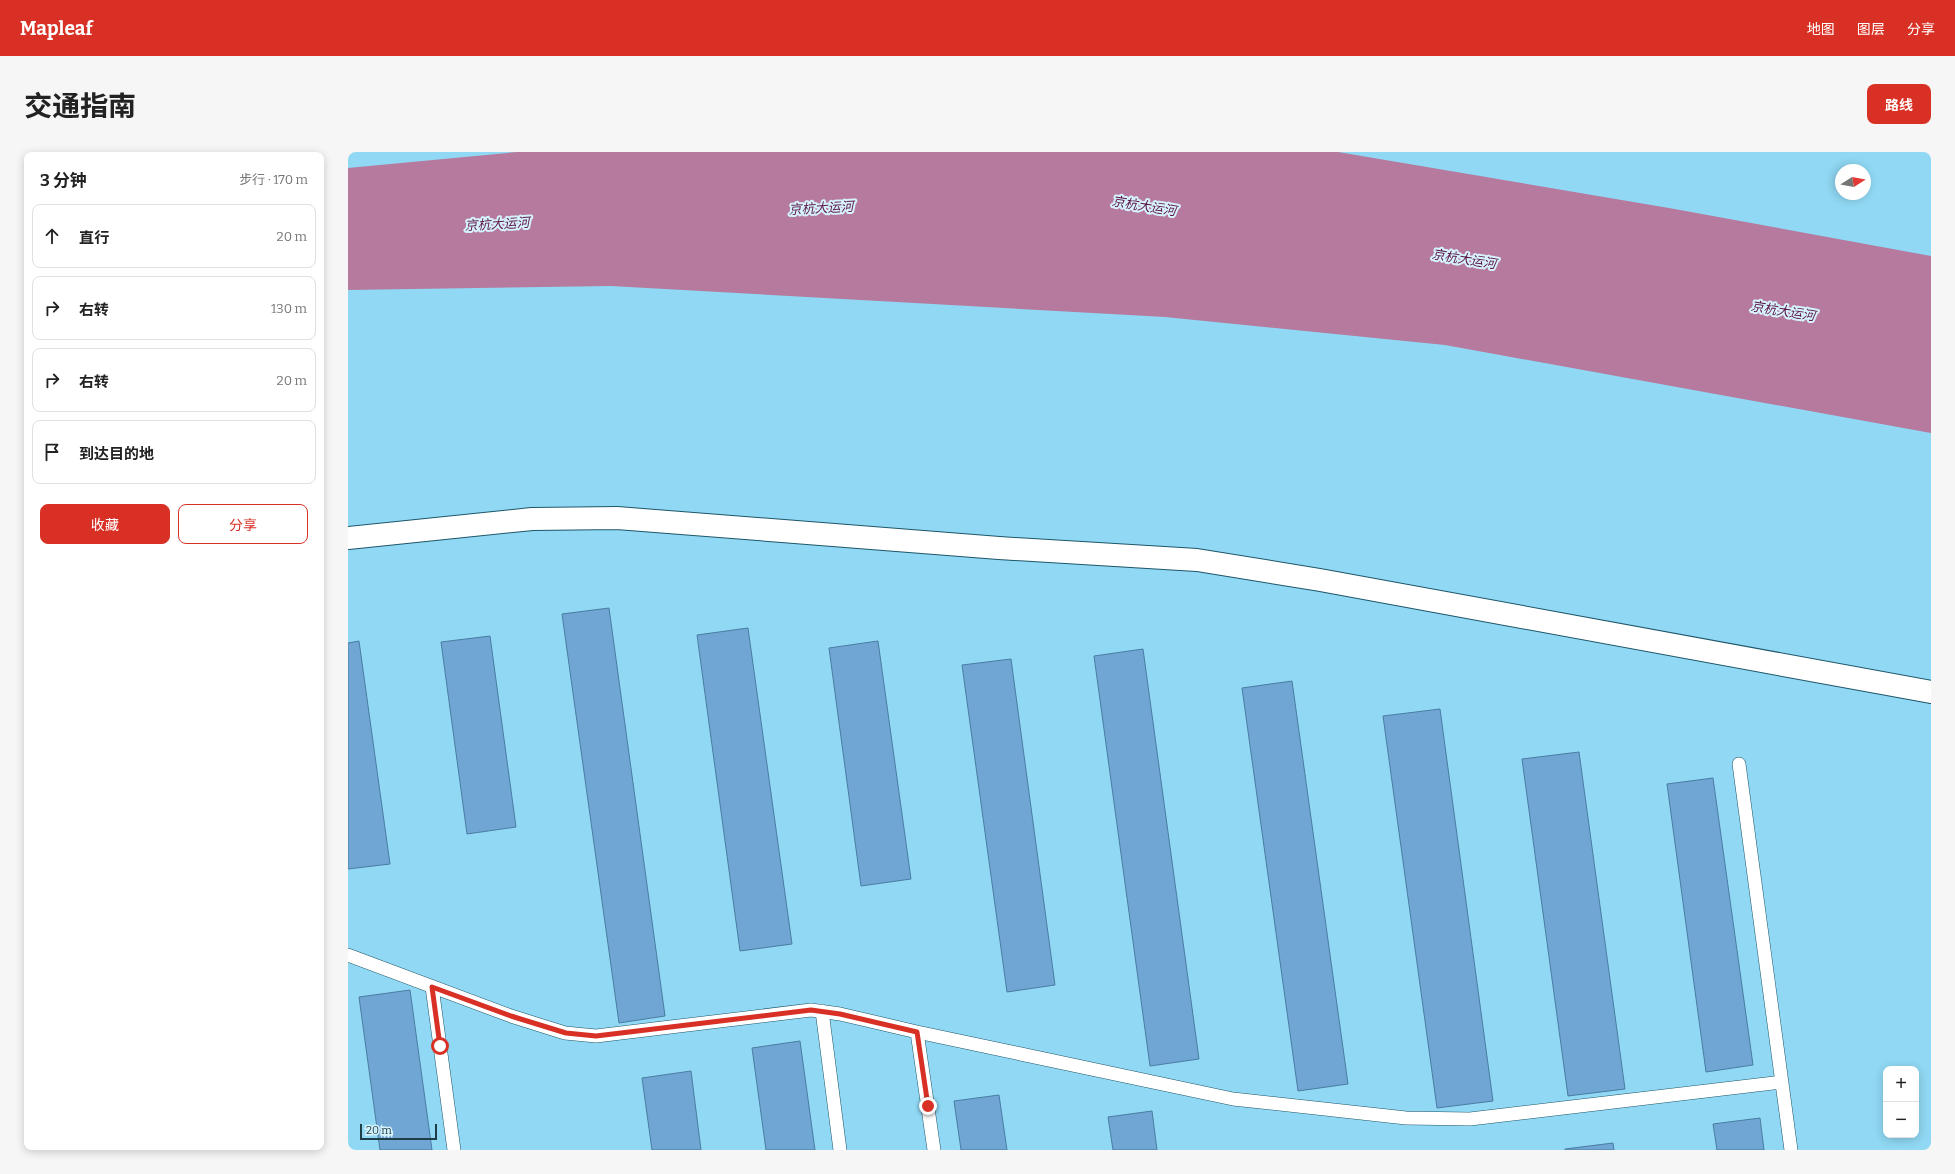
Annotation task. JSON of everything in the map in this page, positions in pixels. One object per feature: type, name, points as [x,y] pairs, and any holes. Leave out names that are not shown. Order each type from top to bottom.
[{"type":"street","points":[[348,538],[532,519],[617,518],[999,548],[1197,560],[1328,582],[1931,692]]},
{"type":"lane","points":[[1738,764],[1791,1150]]},
{"type":"lane","points":[[348,955],[511,1016],[566,1033],[596,1036],[811,1010],[822,1011],[1233,1099],[1406,1118],[1470,1119],[1782,1082]]},
{"type":"lane","points":[[432,987],[454,1150]]},
{"type":"lane","points":[[822,1011],[840,1150]]},
{"type":"lane","points":[[917,1032],[934,1150]]},
{"type":"water","name":"京杭大运河","points":[[517,152],[1338,152],[1669,208],[1931,256],[1931,433],[1445,345],[1165,317],[611,286],[348,290],[348,168]]},
{"type":"building","points":[[609,608],[665,1016],[619,1023],[562,614]]},
{"type":"building","points":[[748,628],[792,944],[740,951],[697,635]]},
{"type":"building","points":[[490,636],[516,827],[467,834],[441,642]]},
{"type":"building","points":[[359,641],[390,864],[348,869],[348,643]]},
{"type":"building","points":[[878,641],[911,879],[861,886],[829,648]]},
{"type":"building","points":[[1143,649],[1199,1059],[1150,1066],[1094,656]]},
{"type":"building","points":[[1011,659],[1055,985],[1007,992],[962,665]]},
{"type":"building","points":[[1292,681],[1348,1084],[1298,1091],[1242,688]]},
{"type":"building","points":[[1440,709],[1493,1101],[1437,1108],[1383,716]]},
{"type":"building","points":[[1579,752],[1625,1089],[1568,1096],[1522,759]]},
{"type":"building","points":[[1713,778],[1753,1065],[1706,1072],[1667,784]]},
{"type":"building","points":[[410,990],[432,1150],[380,1150],[359,997]]},
{"type":"building","points":[[800,1041],[815,1150],[766,1150],[752,1048]]},
{"type":"building","points":[[691,1071],[701,1150],[652,1150],[642,1078]]},
{"type":"building","points":[[999,1095],[1007,1150],[961,1150],[954,1101]]},
{"type":"building","points":[[1152,1111],[1157,1150],[1113,1150],[1108,1117]]},
{"type":"building","points":[[1760,1118],[1764,1150],[1717,1150],[1713,1124]]},
{"type":"building","points":[[1613,1143],[1614,1150],[1565,1150],[1565,1149]]},
{"type":"route","points":[[440,1046],[432,987],[511,1016],[566,1033],[596,1036],[811,1010],[840,1014],[917,1032],[928,1106]]}]
